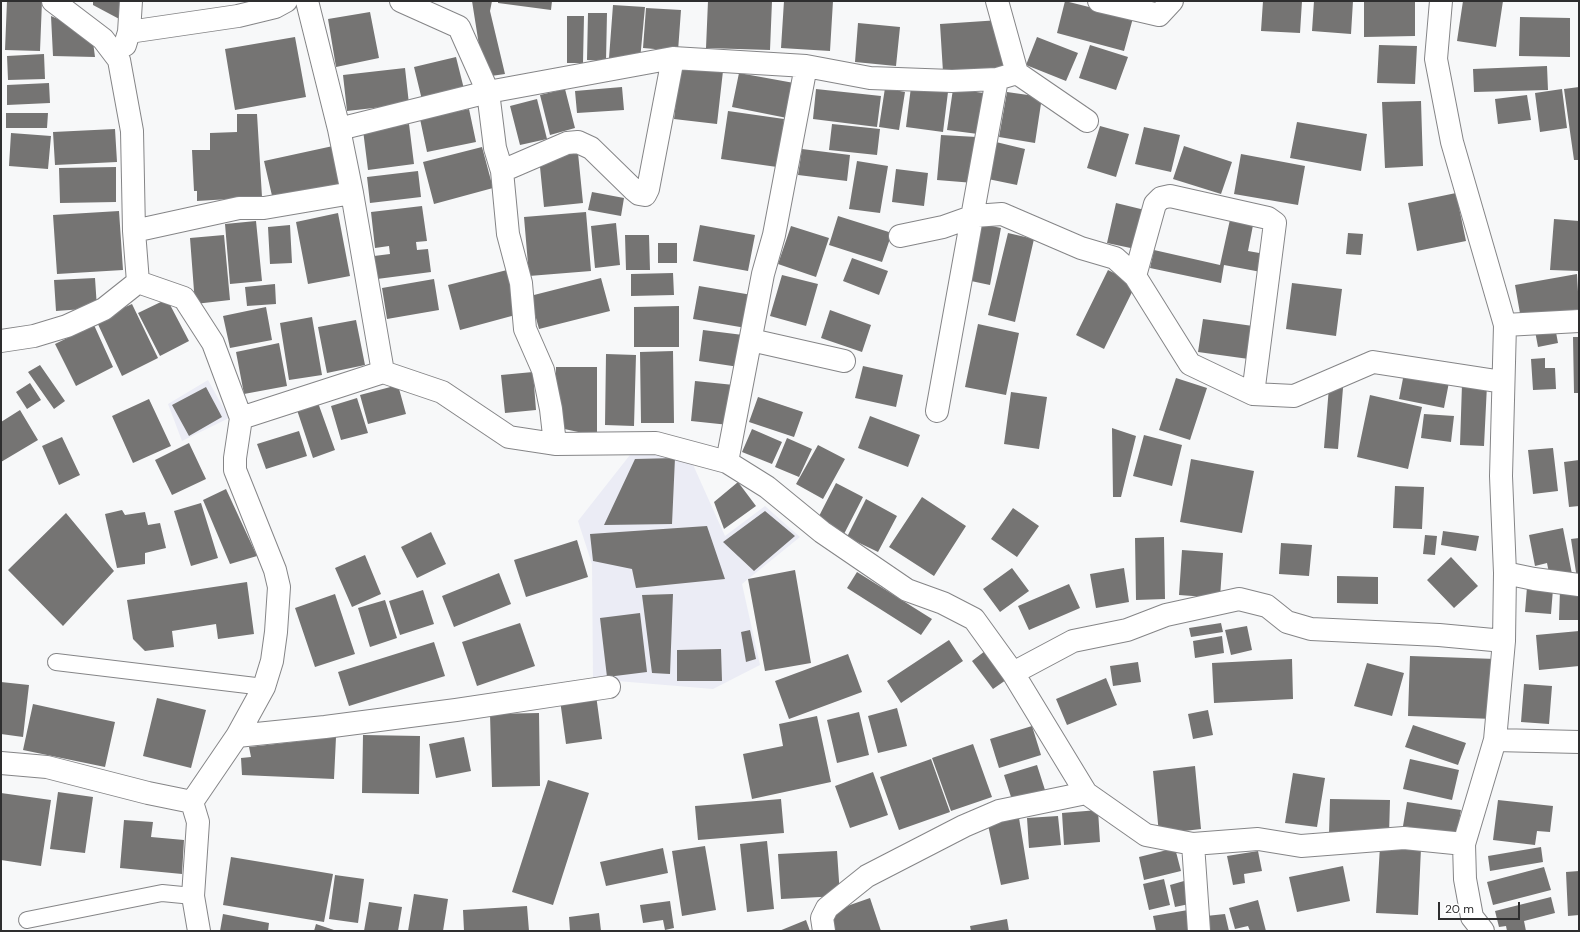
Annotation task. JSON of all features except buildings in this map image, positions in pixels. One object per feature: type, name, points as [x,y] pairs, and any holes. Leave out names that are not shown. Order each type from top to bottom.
[{"type":"street","points":[[53,1],[103,39],[120,60]]},
{"type":"street","points":[[131,1],[129,32],[120,60],[132,131],[134,231],[138,282]]},
{"type":"street","points":[[129,32],[238,8],[275,7],[286,1]]},
{"type":"street","points":[[307,1],[339,129],[352,193],[383,372]]},
{"type":"street","points":[[401,1],[459,27],[488,92],[496,148],[502,171],[508,234],[521,283],[525,329],[543,370],[551,409],[555,444]]},
{"type":"street","points":[[937,411],[974,216],[1007,76],[997,1]]},
{"type":"street","points":[[1099,1],[1159,15],[1172,1]]},
{"type":"street","points":[[1441,1],[1436,59],[1452,142],[1505,325],[1501,476],[1505,573],[1504,641],[1495,740],[1464,844],[1466,879],[1472,917],[1483,931]]},
{"type":"street","points":[[339,129],[488,92],[673,58],[806,66],[870,78],[952,81],[1007,76],[1087,121]]},
{"type":"street","points":[[502,171],[567,143],[578,142],[591,148],[639,194],[645,194],[648,189],[673,58]]},
{"type":"street","points":[[727,462],[763,274],[774,235],[806,66]]},
{"type":"street","points":[[134,231],[240,208],[264,208],[352,193]]},
{"type":"street","points":[[1135,276],[1155,204],[1161,198],[1170,196],[1268,218],[1275,223],[1253,394]]},
{"type":"street","points":[[900,236],[943,227],[974,216],[1002,214],[1081,248],[1115,258],[1135,276],[1190,364],[1253,394],[1294,396],[1373,362],[1503,382]]},
{"type":"street","points":[[1,341],[34,336],[67,326],[104,309],[138,282]]},
{"type":"street","points":[[138,282],[184,298],[213,343],[241,418],[234,458],[236,470],[275,570],[279,587],[272,661],[264,687],[237,736],[192,802]]},
{"type":"street","points":[[1505,325],[1579,321]]},
{"type":"street","points":[[750,340],[844,361]]},
{"type":"street","points":[[241,418],[383,372],[442,392],[509,437],[555,444],[656,443],[727,462],[767,487],[822,532],[907,590],[943,603],[974,619],[1014,673],[1086,793],[1146,835],[1193,844],[1258,839],[1301,846],[1404,838],[1464,844]]},
{"type":"street","points":[[1505,573],[1534,579],[1579,585]]},
{"type":"street","points":[[1014,673],[1073,641],[1127,630],[1166,615],[1239,599],[1267,606],[1287,622],[1311,629],[1439,635],[1504,641]]},
{"type":"street","points":[[237,736],[433,713],[609,687]]},
{"type":"street","points":[[1495,740],[1579,742]]},
{"type":"street","points":[[1,763],[47,767],[148,794],[192,802]]},
{"type":"street","points":[[824,931],[822,918],[827,908],[874,872],[964,826],[999,811],[1086,793]]},
{"type":"street","points":[[192,802],[198,822],[193,896],[199,931]]},
{"type":"street","points":[[1193,844],[1199,931]]},
{"type":"lane","points":[[56,662],[264,687]]},
{"type":"lane","points":[[27,920],[162,893],[193,896]]},
{"type":"shaded area","points":[[208,380],[229,418],[182,441],[168,404]]},
{"type":"shaded area","points":[[637,446],[690,458],[725,536],[765,506],[800,537],[742,584],[760,665],[713,689],[593,679],[592,564],[578,521]]}]
